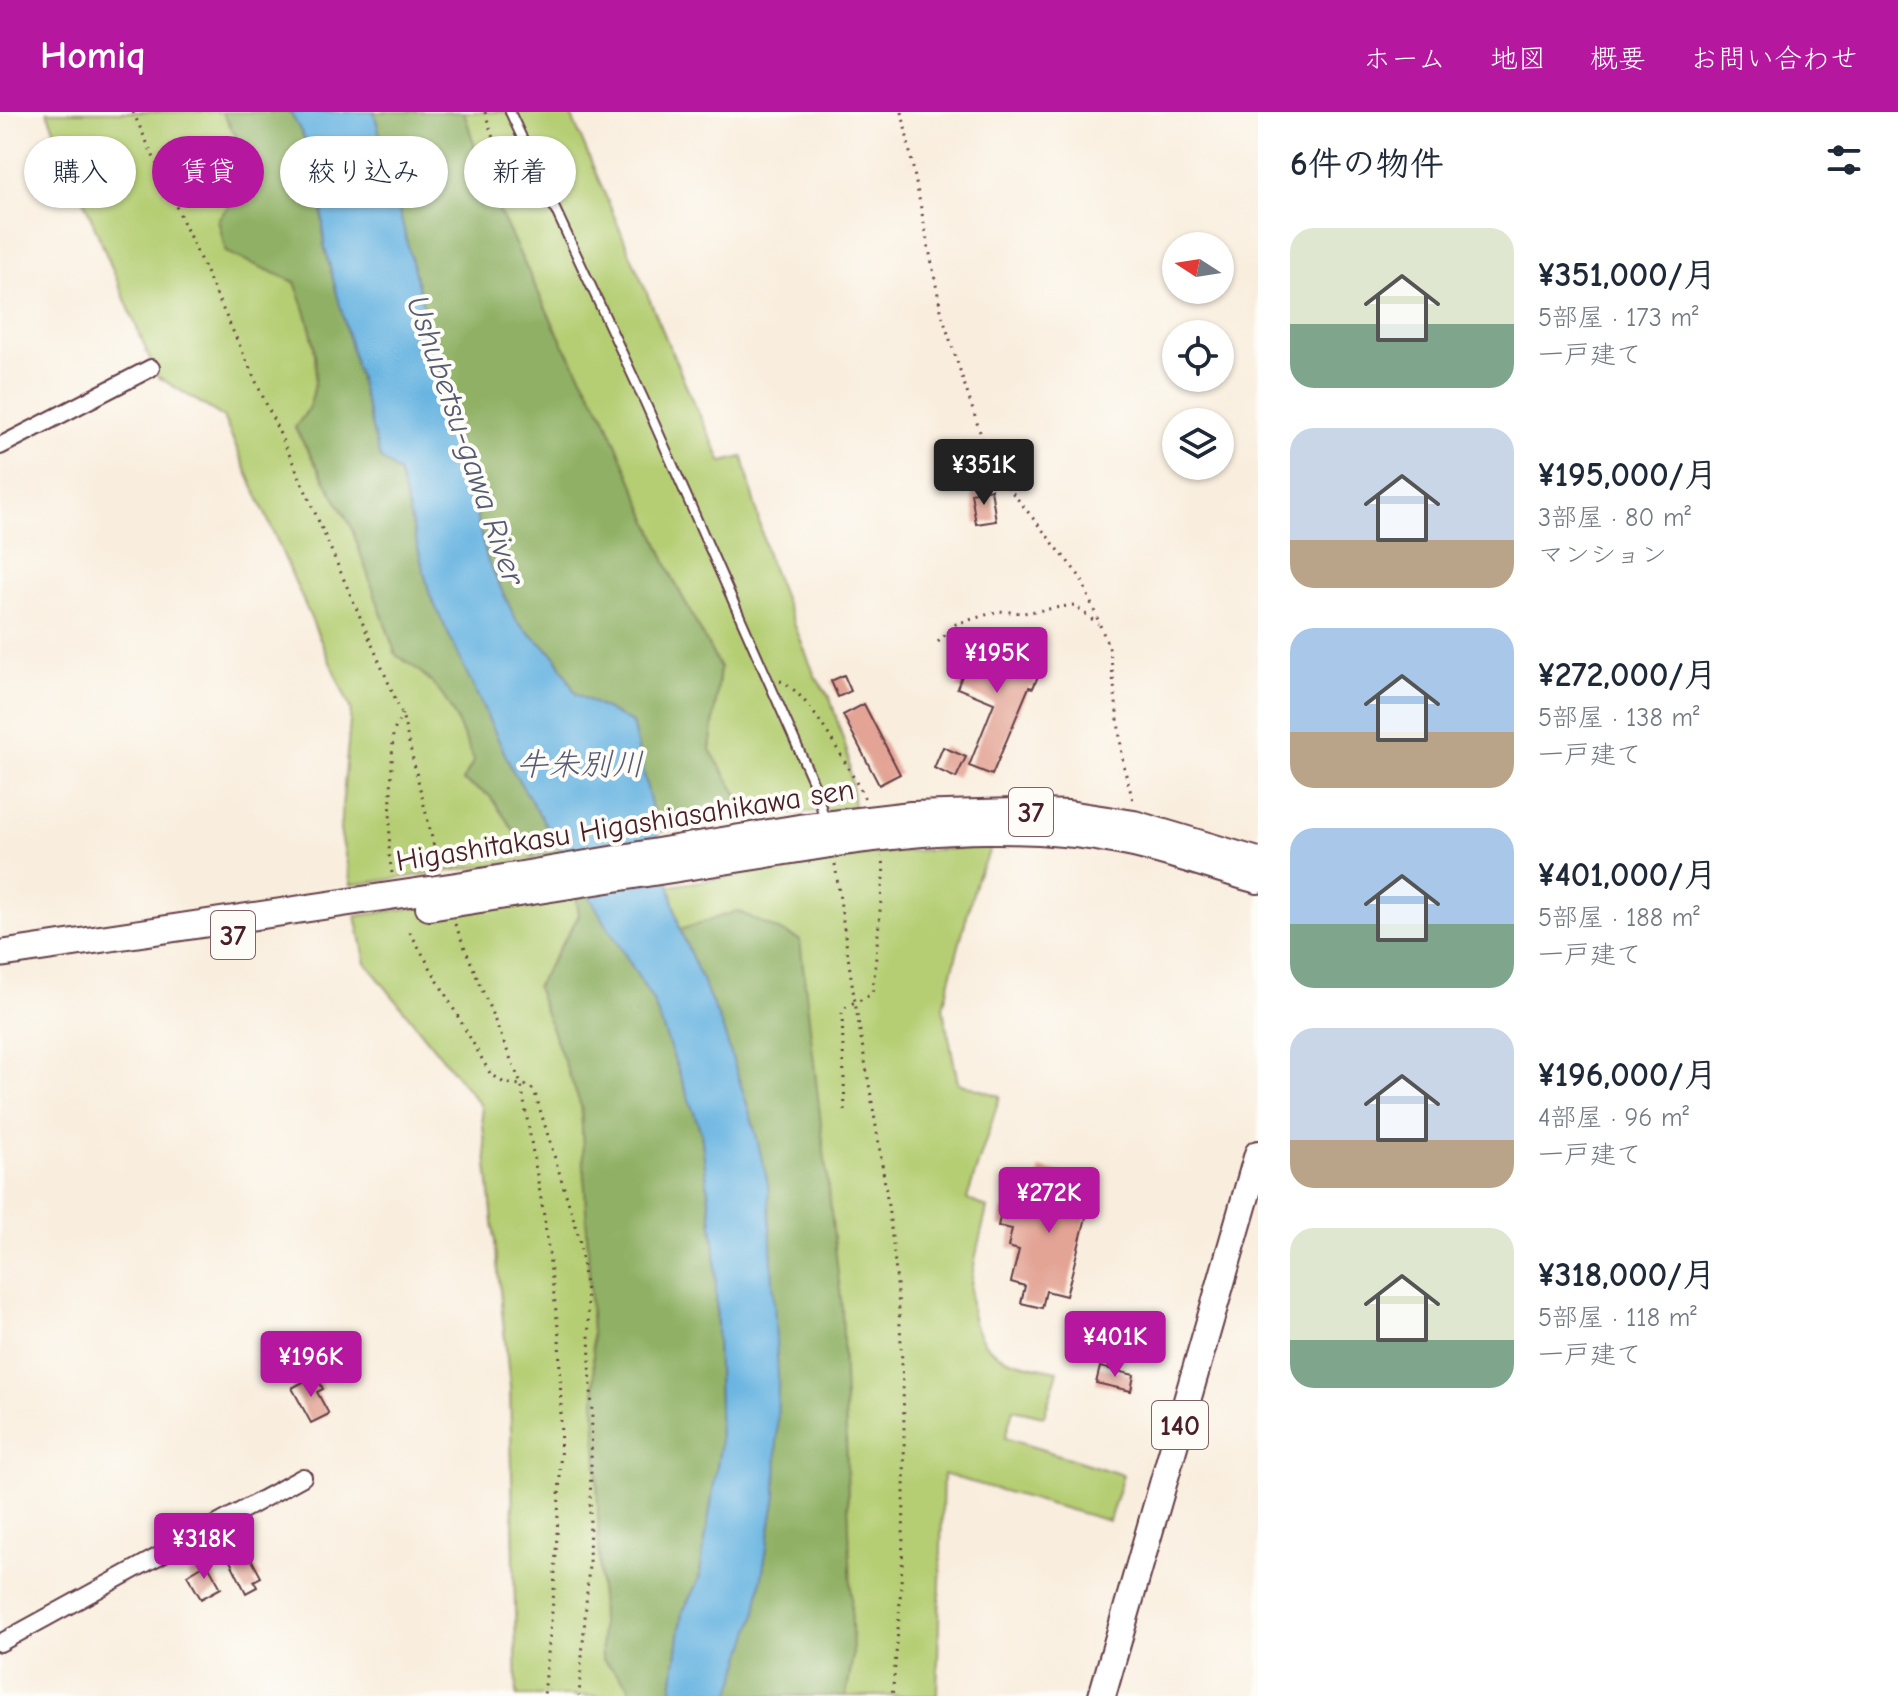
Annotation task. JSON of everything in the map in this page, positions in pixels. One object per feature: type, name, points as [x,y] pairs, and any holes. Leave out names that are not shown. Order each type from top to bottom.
[{"type":"main road","name":"Higashitakasu Higashiasahikawa sen","points":[[0,970],[829,834],[911,815],[1068,814],[1134,824],[1258,861]]},
{"type":"main road","name":"Higashitakasu Higashiasahikawa sen","points":[[829,834],[885,836],[1013,829],[1070,834],[1130,843],[1258,880]]},
{"type":"main road","name":"Higashitakasu Higashiasahikawa sen","points":[[0,954],[456,894]]},
{"type":"main road","name":"140","points":[[1102,1696],[1258,1154]]},
{"type":"street","points":[[0,446],[151,368]]},
{"type":"street","points":[[0,1643],[303,1477]]},
{"type":"lane","points":[[510,112],[644,400],[814,784],[829,834]]},
{"type":"path","points":[[133,112],[312,506],[402,714],[456,894],[521,1084],[544,1216],[559,1349],[559,1490],[544,1696]]},
{"type":"path","points":[[485,112],[492,136]]},
{"type":"path","points":[[902,112],[942,315],[991,466],[1081,578],[1110,650],[1123,764],[1134,797],[1134,824]]},
{"type":"path","points":[[938,642],[956,624],[999,611],[1023,613],[1074,605],[1098,624]]},
{"type":"path","points":[[769,683],[781,681],[793,689],[820,722],[865,799]]},
{"type":"path","points":[[392,873],[389,854],[393,733],[402,714]]},
{"type":"path","points":[[829,834],[881,1156],[898,1296],[904,1460],[900,1619],[892,1696]]},
{"type":"path","points":[[845,1111],[842,1014],[844,1009],[871,995],[873,990],[884,866],[882,856]]},
{"type":"path","points":[[410,932],[490,1073],[504,1083],[530,1086],[535,1093],[579,1237],[588,1309],[592,1413],[589,1550],[579,1696]]},
{"type":"green space","points":[[47,112],[222,112],[236,136],[152,136],[152,208],[227,208],[218,219],[226,252],[295,282],[314,343],[316,375],[308,410],[295,428],[351,526],[396,655],[437,688],[460,726],[475,760],[463,781],[489,795],[534,859],[351,885],[340,830],[351,710],[223,417],[157,376],[87,208],[136,208],[136,136],[57,136]]},
{"type":"green space","points":[[222,112],[290,112],[303,136],[280,136],[280,208],[322,208],[324,244],[380,458],[399,473],[430,595],[513,771],[563,853],[534,859],[489,795],[463,781],[474,760],[452,712],[437,688],[396,655],[351,526],[295,428],[309,407],[314,391],[316,359],[306,312],[295,282],[226,252],[218,219],[227,208],[264,208],[264,136],[236,136]]},
{"type":"green space","points":[[374,112],[464,112],[471,136],[464,136],[464,208],[498,208],[562,342],[604,415],[674,581],[720,668],[710,750],[752,818],[657,832],[632,723],[576,694],[555,656],[517,622],[488,562],[398,208],[448,208],[448,136],[380,136]]},
{"type":"green space","points":[[464,112],[570,112],[690,395],[722,462],[743,457],[768,558],[815,676],[830,698],[848,755],[854,807],[752,818],[710,750],[720,668],[674,581],[604,415],[562,342],[498,208],[576,208],[576,136],[471,136]]},
{"type":"green space","points":[[992,846],[977,877],[943,1007],[958,1083],[1000,1096],[967,1199],[987,1208],[972,1279],[972,1316],[978,1332],[994,1352],[1021,1363],[1058,1371],[1044,1416],[1013,1409],[1005,1438],[1123,1475],[1109,1521],[943,1474],[937,1696],[846,1696],[853,1655],[737,912],[680,930],[670,886],[881,853]]},
{"type":"green space","points":[[582,884],[653,1001],[701,1132],[715,1249],[720,1447],[699,1580],[682,1613],[671,1696],[628,1696],[629,1685],[602,1659],[595,1394],[581,1106],[536,987],[579,916],[575,885]]},
{"type":"green space","points":[[575,885],[579,915],[536,987],[581,1106],[595,1394],[602,1658],[630,1685],[628,1696],[517,1696],[510,1388],[481,1106],[366,963],[356,916]]},
{"type":"green space","points":[[737,911],[800,940],[842,1308],[853,1655],[846,1696],[730,1696],[754,1127],[722,1026],[680,930]]},
{"type":"water","name":"牛朱別川","points":[[290,112],[374,112],[380,136],[303,136]]},
{"type":"water","name":"牛朱別川","points":[[322,208],[398,208],[488,562],[517,622],[555,656],[576,694],[632,723],[680,930],[722,1026],[754,1127],[768,1184],[778,1377],[776,1496],[755,1617],[730,1696],[671,1696],[682,1613],[699,1580],[720,1447],[715,1249],[701,1132],[653,1001],[513,771],[430,595],[399,473],[380,458],[324,244]]},
{"type":"building","points":[[991,489],[996,521],[976,524],[971,493]]},
{"type":"building","points":[[978,637],[1043,664],[1033,688],[1029,687],[992,775],[969,766],[994,703],[957,688]]},
{"type":"building","points":[[844,675],[851,691],[838,697],[831,681]]},
{"type":"building","points":[[864,704],[900,774],[879,785],[843,715]]},
{"type":"building","points":[[943,747],[966,757],[956,778],[934,768]]},
{"type":"building","points":[[1040,1168],[1095,1182],[1066,1296],[1046,1291],[1042,1308],[1021,1303],[1025,1286],[1011,1282],[1019,1250],[1008,1247],[1012,1229],[998,1226],[1002,1209],[1028,1216]]},
{"type":"building","points":[[1100,1367],[1134,1375],[1131,1391],[1096,1383]]},
{"type":"building","points":[[316,1375],[323,1389],[317,1392],[329,1414],[311,1423],[292,1388]]},
{"type":"building","points":[[238,1535],[245,1550],[228,1558],[221,1544]]},
{"type":"building","points":[[247,1551],[261,1577],[254,1581],[257,1587],[246,1593],[230,1561]]},
{"type":"building","points":[[207,1563],[221,1588],[201,1599],[187,1575]]},
{"type":"water label","name":"Ushubetsu-gawa River","points":[[466,440]]}]
